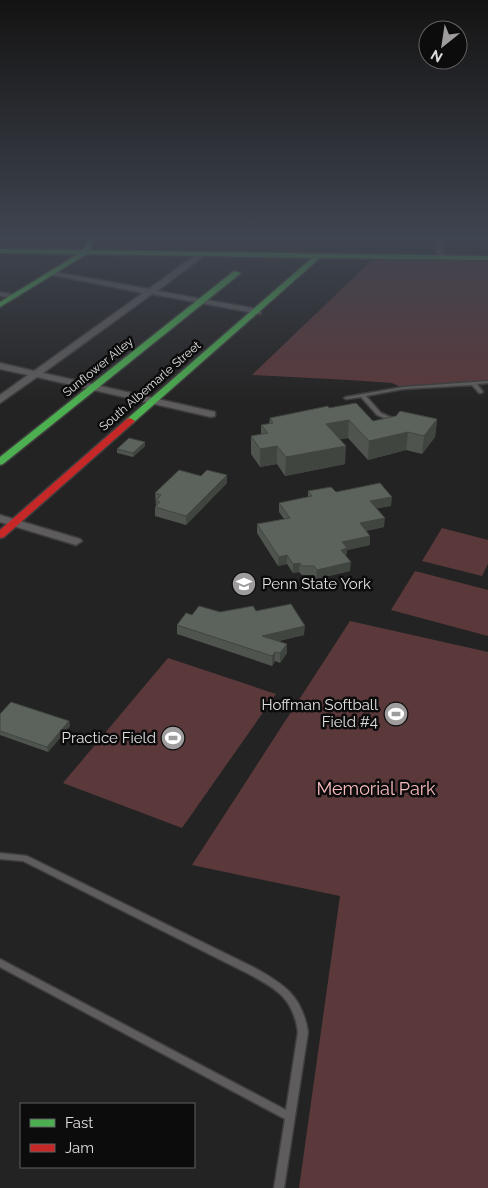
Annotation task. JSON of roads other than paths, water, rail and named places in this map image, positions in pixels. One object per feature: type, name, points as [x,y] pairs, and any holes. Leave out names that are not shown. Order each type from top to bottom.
[{"type":"street","points":[[0,305],[19,293]]},
{"type":"street","points":[[0,400],[148,293]]},
{"type":"street","points":[[157,293],[257,312]]},
{"type":"street","name":"Sunflower Alley","points":[[0,462],[212,293]]},
{"type":"street","name":"South Albemarle Street","points":[[0,535],[277,293]]},
{"type":"street","points":[[0,294],[15,296]]},
{"type":"street","points":[[0,366],[211,414]]},
{"type":"street","points":[[0,518],[76,541]]},
{"type":"lane","points":[[346,398],[403,388],[488,382]]},
{"type":"lane","points":[[472,383],[481,392]]},
{"type":"lane","points":[[362,395],[379,414],[399,421]]},
{"type":"lane","points":[[0,856],[24,858],[252,971],[283,990],[301,1016],[302,1032],[288,1116],[279,1188]]},
{"type":"lane","points":[[0,963],[288,1116]]},
{"type":"place","name":"Penn State York","points":[[244,584]]},
{"type":"place","name":"Hoffman Softball Field #4","points":[[396,714]]},
{"type":"place","name":"Practice Field","points":[[173,738]]},
{"type":"park label","name":"Memorial Park","points":[[376,788]]}]
